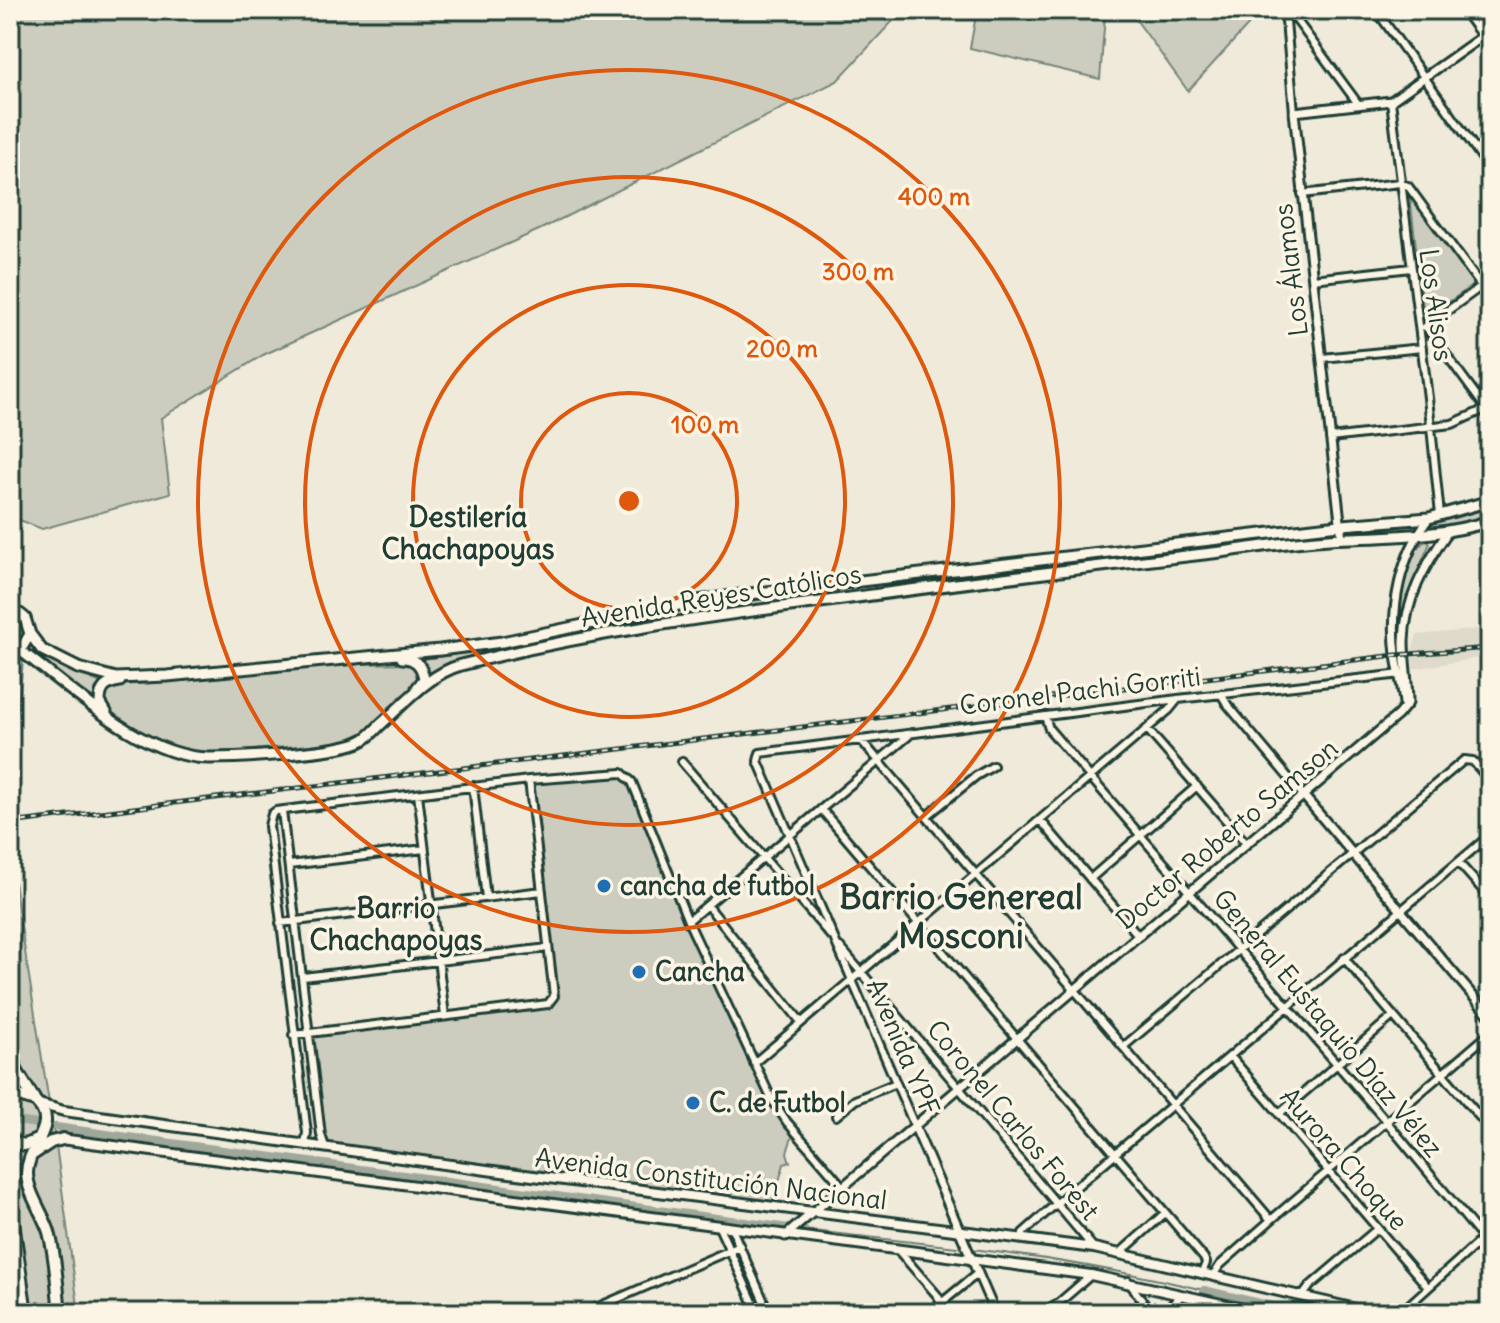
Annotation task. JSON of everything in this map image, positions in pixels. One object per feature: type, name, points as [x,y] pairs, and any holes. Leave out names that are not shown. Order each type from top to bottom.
[{"type":"highway","points":[[10,1039],[16,1070],[46,1118],[46,1127],[32,1155],[28,1178],[49,1233],[60,1313]]},
{"type":"highway","points":[[10,1100],[22,1097],[37,1103]]},
{"type":"highway","points":[[32,1155],[51,1142],[63,1139]]},
{"type":"highway","points":[[10,1142],[25,1145],[39,1140]]},
{"type":"highway","points":[[10,1202],[26,1313]]},
{"type":"main road","name":"Avenida Reyes Católicos","points":[[11,611],[25,618],[30,634],[50,655],[94,674],[116,678],[167,676],[372,659],[502,642],[721,598],[1435,516],[1490,501]]},
{"type":"main road","name":"Avenida Reyes Católicos","points":[[30,634],[27,642],[12,650],[134,735],[182,755],[215,758],[346,746],[363,741],[429,681],[455,667],[671,623],[878,593],[1342,539],[1447,533],[1490,521]]},
{"type":"main road","points":[[372,659],[407,658],[415,661],[423,671],[422,682],[387,719]]},
{"type":"main road","points":[[109,716],[100,702],[104,686],[167,676]]},
{"type":"main road","name":"Avenida Constitución Nacional","points":[[37,1103],[64,1111],[305,1145],[813,1214],[1094,1248],[1373,1313]]},
{"type":"main road","name":"Avenida Constitución Nacional","points":[[39,1140],[63,1139],[785,1236],[971,1256],[1128,1281],[1262,1313]]},
{"type":"street","points":[[1287,10],[1359,105]]},
{"type":"street","name":"Los Álamos","points":[[1287,10],[1302,194],[1342,539]]},
{"type":"street","points":[[1376,10],[1490,169]]},
{"type":"street","points":[[1463,10],[1490,47]]},
{"type":"street","points":[[1294,112],[1391,101],[1490,31]]},
{"type":"street","name":"Los Alisos","points":[[1391,101],[1411,268],[1423,329],[1422,348],[1432,427],[1435,516]]},
{"type":"street","points":[[1302,194],[1400,183],[1411,189],[1490,298]]},
{"type":"street","points":[[1313,279],[1411,268]]},
{"type":"street","points":[[1330,438],[1452,424],[1489,410],[1423,329],[1490,280]]},
{"type":"street","points":[[1322,358],[1422,348]]},
{"type":"street","name":"Doctor Roberto Samson","points":[[785,1236],[1402,710],[1408,703],[1394,639],[1397,594],[1403,565],[1417,535],[1435,516]]},
{"type":"street","name":"Doctor Roberto Samson","points":[[1402,674],[1410,604],[1426,564],[1447,533]]},
{"type":"street","name":"Coronel Pachi Gorriti","points":[[760,753],[1178,699],[1402,674]]},
{"type":"street","points":[[1221,694],[1490,1016]]},
{"type":"street","points":[[754,1063],[1041,821],[1178,699]]},
{"type":"street","name":"General Eustaquio Díaz Vélez","points":[[1045,716],[1049,729],[1337,1063],[1490,1247]]},
{"type":"street","points":[[1147,729],[1246,843]]},
{"type":"street","points":[[688,921],[913,733]]},
{"type":"street","points":[[861,740],[1271,1220]]},
{"type":"street","name":"Avenida YPF","points":[[760,753],[758,761],[994,1313]]},
{"type":"street","points":[[1123,1047],[1464,760],[1473,761],[1490,781]]},
{"type":"street","name":"Coronel Carlos Forest","points":[[682,762],[1094,1248]]},
{"type":"street","points":[[927,816],[993,766]]},
{"type":"street","points":[[305,1145],[307,1133],[269,826],[272,814],[473,786],[603,773],[627,775],[688,921],[777,1109],[843,1187]]},
{"type":"street","points":[[293,1035],[550,1003],[554,996],[529,780]]},
{"type":"street","points":[[473,786],[486,898]]},
{"type":"street","points":[[1090,879],[1197,786]]},
{"type":"street","points":[[418,794],[445,1016]]},
{"type":"street","points":[[821,809],[1206,1261],[1202,1273]]},
{"type":"street","points":[[282,811],[325,1147]]},
{"type":"street","points":[[1041,821],[1138,935]]},
{"type":"street","points":[[1022,1239],[1023,1233],[1057,1203],[1490,835]]},
{"type":"street","points":[[289,865],[424,849]]},
{"type":"street","points":[[1458,862],[1490,898]]},
{"type":"street","points":[[280,923],[542,891]]},
{"type":"street","points":[[708,906],[801,1022]]},
{"type":"street","points":[[303,977],[548,948]]},
{"type":"street","points":[[1344,958],[1490,1129]]},
{"type":"street","points":[[1279,1114],[1393,1016]]},
{"type":"street","points":[[1213,1276],[1220,1265],[1271,1220],[1490,1033]]},
{"type":"street","name":"Aurora Choque","points":[[1230,1056],[1427,1286]]},
{"type":"street","points":[[836,1116],[855,1100],[896,1083]]},
{"type":"street","points":[[1119,1254],[1165,1213]]},
{"type":"street","points":[[719,1227],[758,1313]]},
{"type":"street","points":[[732,1229],[769,1313]]},
{"type":"street","points":[[1302,1297],[1310,1286],[1377,1229]]},
{"type":"street","points":[[1400,1313],[1490,1232]]},
{"type":"street","points":[[584,1313],[740,1246]]},
{"type":"street","points":[[897,1249],[948,1313]]},
{"type":"street","points":[[929,1313],[978,1273]]},
{"type":"street","points":[[1047,1313],[1091,1275]]},
{"type":"street","points":[[1128,1281],[1151,1313]]},
{"type":"street","points":[[1163,1313],[1182,1295]]},
{"type":"shaded area","points":[[10,10],[903,10],[837,81],[541,229],[263,355],[161,418],[170,493],[42,529],[10,516]]},
{"type":"shaded area","points":[[977,10],[1014,10],[1063,21],[1065,10],[1105,15],[1100,79],[970,48]]},
{"type":"shaded area","points":[[1129,10],[1262,10],[1188,91]]},
{"type":"shaded area","points":[[1416,195],[1476,283],[1427,317],[1424,315],[1410,196]]},
{"type":"shaded area","points":[[1490,508],[1490,516],[1433,532],[1429,529],[1431,524]]},
{"type":"shaded area","points":[[1413,525],[1411,532],[1350,534],[1350,529]]},
{"type":"shaded area","points":[[1333,531],[1333,534],[1326,536],[1044,568],[1043,565],[1074,560]]},
{"type":"shaded area","points":[[1426,541],[1430,543],[1400,621],[1408,565],[1419,546]]},
{"type":"shaded area","points":[[1027,566],[1027,571],[874,590],[874,585]]},
{"type":"shaded area","points":[[851,588],[851,593],[715,610],[501,651],[500,647],[698,608]]},
{"type":"shaded area","points":[[10,596],[25,629],[20,640],[23,662],[10,778]]},
{"type":"shaded area","points":[[1490,628],[1490,656],[1413,669],[1412,652],[1417,635]]},
{"type":"shaded area","points":[[34,650],[59,665],[101,683],[96,703],[31,652]]},
{"type":"shaded area","points":[[477,651],[476,657],[450,664],[428,676],[418,660]]},
{"type":"shaded area","points":[[411,663],[421,672],[419,683],[368,730],[335,743],[216,753],[186,751],[143,737],[105,708],[104,691],[118,685],[362,664]]},
{"type":"shaded area","points":[[627,775],[769,1094],[794,1130],[787,1153],[790,1162],[784,1164],[771,1208],[325,1147],[309,1033],[550,1003],[554,996],[529,780]]},
{"type":"shaded area","points":[[10,857],[57,1153],[79,1313],[10,1313]]},
{"type":"waterway","points":[[10,1120],[37,1124]]},
{"type":"waterway","points":[[56,1127],[804,1230]]},
{"type":"waterway","points":[[804,1230],[966,1248]]},
{"type":"waterway","points":[[972,1249],[1088,1266],[1204,1290]]},
{"type":"waterway","points":[[1204,1290],[1303,1313]]},
{"type":"railway","points":[[10,823],[1396,655],[1490,648]]},
{"type":"place","name":"cancha de futbol","points":[[604,886]]},
{"type":"place","name":"Cancha","points":[[639,972]]},
{"type":"place","name":"C. de Futbol","points":[[693,1103]]},
{"type":"district","name":"Destilería Chachapoyas","points":[[468,533]]},
{"type":"district","name":"Barrio Genereal Mosconi","points":[[961,916]]},
{"type":"district","name":"Barrio Chachapoyas","points":[[396,924]]}]
